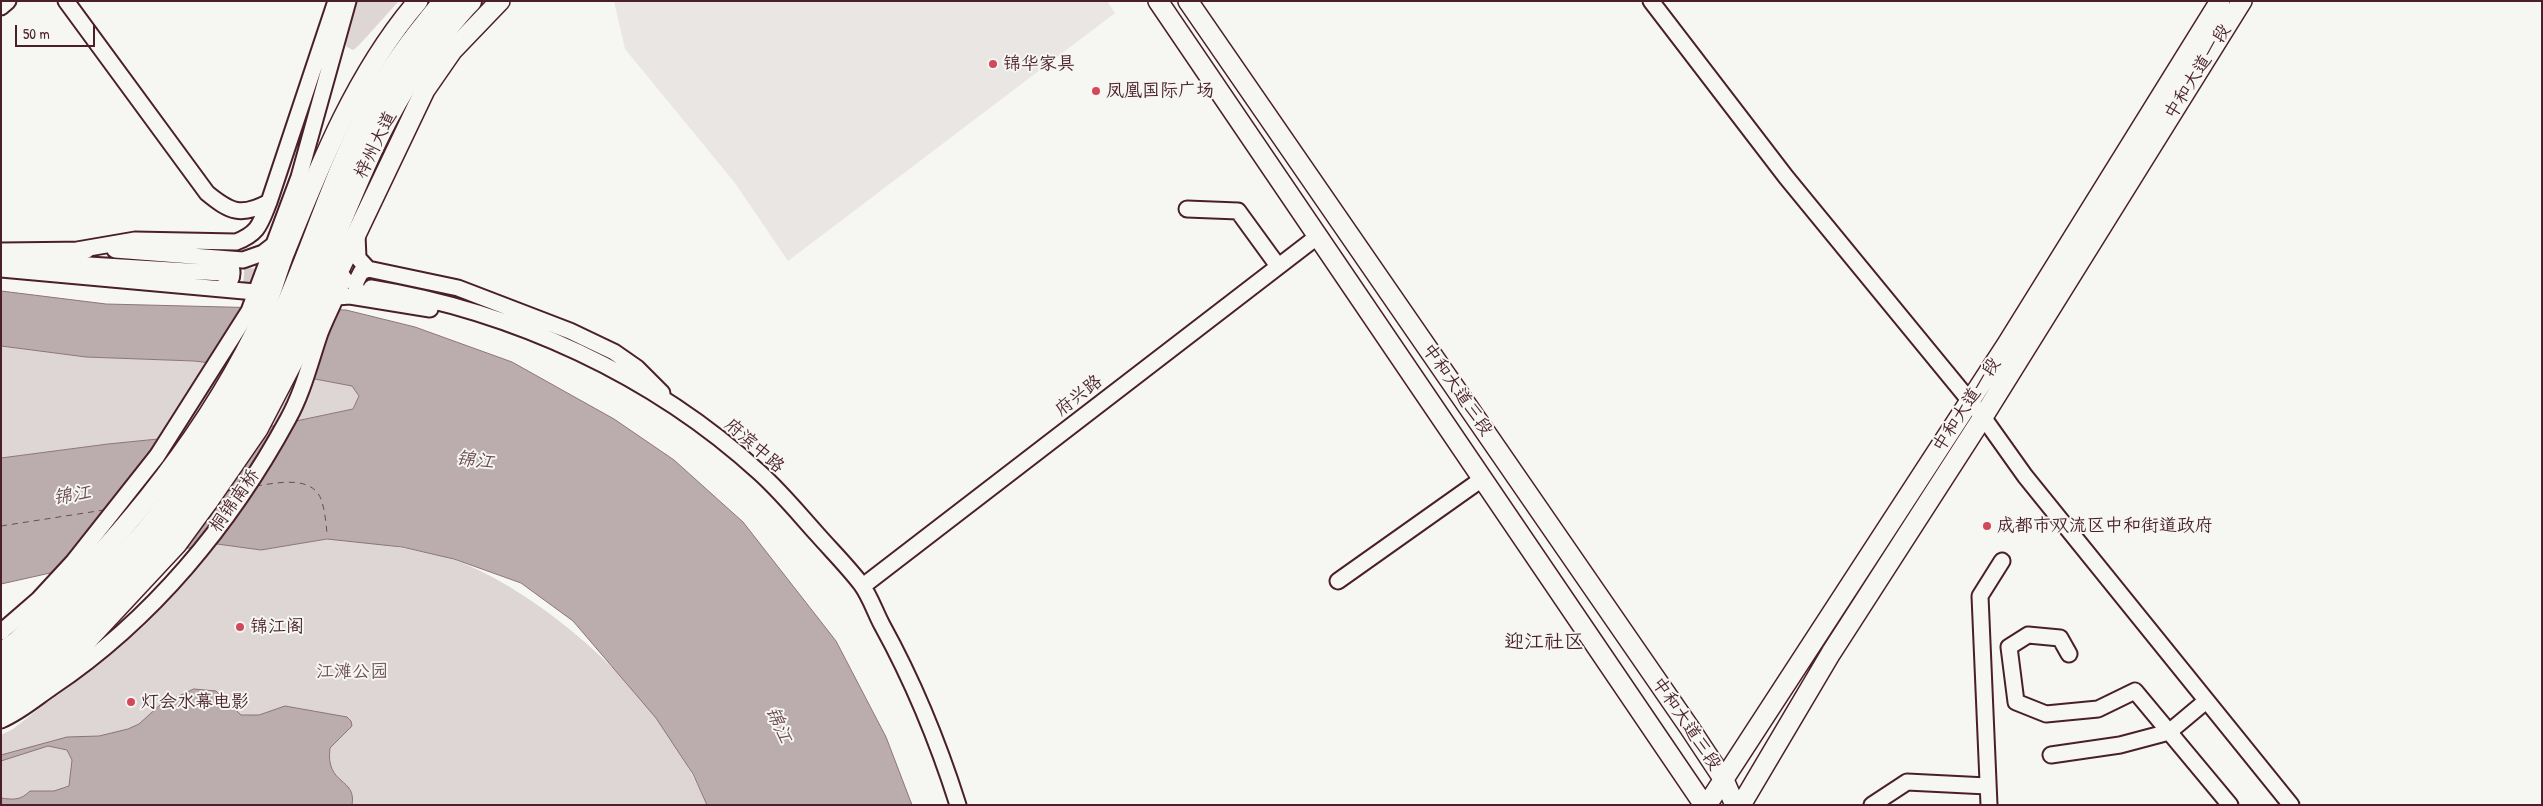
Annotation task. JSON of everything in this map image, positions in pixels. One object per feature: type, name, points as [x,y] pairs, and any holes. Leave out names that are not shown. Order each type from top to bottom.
[{"type":"highway","name":"梓州大道","points":[[300,302],[349,151],[371,106],[397,63],[445,1]]},
{"type":"highway","name":"梓州大道","points":[[300,302],[385,122],[432,45],[470,1]]},
{"type":"highway","points":[[1,691],[64,630],[148,530],[203,455],[300,302]]},
{"type":"highway","points":[[1,672],[64,630]]},
{"type":"main road","points":[[418,1],[389,38],[362,83],[340,126],[284,255],[300,302],[357,240],[425,90],[452,52],[500,1]]},
{"type":"main road","points":[[1158,1],[1705,805]]},
{"type":"main road","name":"中和大道三段","points":[[1188,1],[1724,780],[1735,805]]},
{"type":"main road","name":"中和大道一段","points":[[1705,805],[1724,780],[2007,344],[2220,1]]},
{"type":"main road","name":"中和大道一段","points":[[1741,805],[1831,653],[1983,417],[2242,1]]},
{"type":"main road","name":"桐锦南桥","points":[[64,630],[171,551],[207,503],[258,429],[300,302]]},
{"type":"main road","points":[[1,652],[17,641],[64,630]]},
{"type":"main road","points":[[1,708],[64,630]]},
{"type":"street","points":[[1,7],[8,1]]},
{"type":"street","points":[[66,1],[207,193],[222,205],[235,211],[246,211],[269,202]]},
{"type":"street","points":[[77,250],[135,240],[236,242],[249,237],[258,230],[336,1]]},
{"type":"street","points":[[1,720],[64,630],[74,562],[157,456],[249,311],[300,302],[274,245],[299,177],[348,1]]},
{"type":"street","points":[[1651,1],[1786,177],[1983,417],[2025,476],[2291,805]]},
{"type":"street","points":[[1187,209],[1238,211],[1278,266]]},
{"type":"street","points":[[1,269],[223,273],[274,245],[299,221]]},
{"type":"street","name":"府兴路","points":[[863,586],[1318,236]]},
{"type":"street","points":[[357,240],[358,258],[368,269]]},
{"type":"street","points":[[1,251],[130,250],[223,273]]},
{"type":"street","points":[[1,260],[223,273]]},
{"type":"street","points":[[367,293],[359,294],[356,284],[361,272],[368,269],[458,288],[479,298],[570,330],[614,352],[637,368],[679,410]]},
{"type":"street","name":"府滨中路","points":[[223,273],[300,302],[367,293],[406,293],[507,322],[568,347],[614,370],[679,410],[761,474],[863,586],[921,700],[942,752],[958,805]]},
{"type":"street","points":[[1338,581],[1482,479]]},
{"type":"street","points":[[1989,805],[1980,596],[2002,561]]},
{"type":"street","points":[[1,632],[64,630]]},
{"type":"street","points":[[2069,654],[2060,638],[2028,635],[2009,647],[2016,702],[2046,714],[2098,709],[2135,691],[2230,805]]},
{"type":"street","points":[[2051,755],[2120,745],[2169,732],[2206,701]]},
{"type":"street","points":[[1872,805],[1907,782],[1988,786]]},
{"type":"shaded area","points":[[614,1],[1107,1],[1115,13],[788,261],[735,183],[625,49]]},
{"type":"green space","points":[[354,1],[399,1],[353,50],[347,47],[343,38]]},
{"type":"green space","points":[[1,346],[86,357],[194,361],[262,369],[352,386],[359,396],[353,409],[258,429],[108,444],[1,458]]},
{"type":"green space","name":"江滩公园","points":[[348,538],[435,554],[451,559],[482,572],[538,605],[591,648],[637,694],[670,738],[690,771],[707,805],[1,805],[1,735],[13,729],[143,627],[217,544],[261,550],[327,539]]},
{"type":"water","name":"锦江","points":[[1,291],[106,304],[346,310],[415,327],[512,362],[614,419],[674,460],[743,522],[836,641],[886,737],[912,805],[707,805],[693,774],[656,718],[573,621],[521,583],[454,559],[402,547],[327,539],[261,550],[217,544],[113,559],[1,584],[1,458],[108,444],[258,429],[353,409],[359,396],[352,386],[262,369],[194,361],[86,357],[1,346]]},
{"type":"water","points":[[194,689],[216,691],[241,715],[259,715],[285,706],[347,717],[351,721],[352,726],[330,748],[330,760],[336,775],[350,790],[352,805],[1,805],[1,798],[17,799],[30,791],[54,791],[69,786],[72,760],[67,750],[48,746],[1,761],[1,755],[67,737],[99,736],[128,729],[139,724],[160,705]]},
{"type":"ferry route","points":[[256,486],[294,482],[311,487],[318,493],[322,502],[327,533]]},
{"type":"ferry route","points":[[227,491],[238,489]]},
{"type":"ferry route","points":[[1,526],[104,510]]},
{"type":"tunnel","points":[[221,273],[307,281]]},
{"type":"place","name":"锦华家具","points":[[993,64]]},
{"type":"place","name":"凤凰国际广场","points":[[1096,91]]},
{"type":"place","name":"成都市双流区中和街道政府","points":[[1987,526]]},
{"type":"place","name":"锦江阁","points":[[240,627]]},
{"type":"place","name":"灯会水幕电影","points":[[131,702]]},
{"type":"district","name":"迎江社区","points":[[1544,643]]}]
